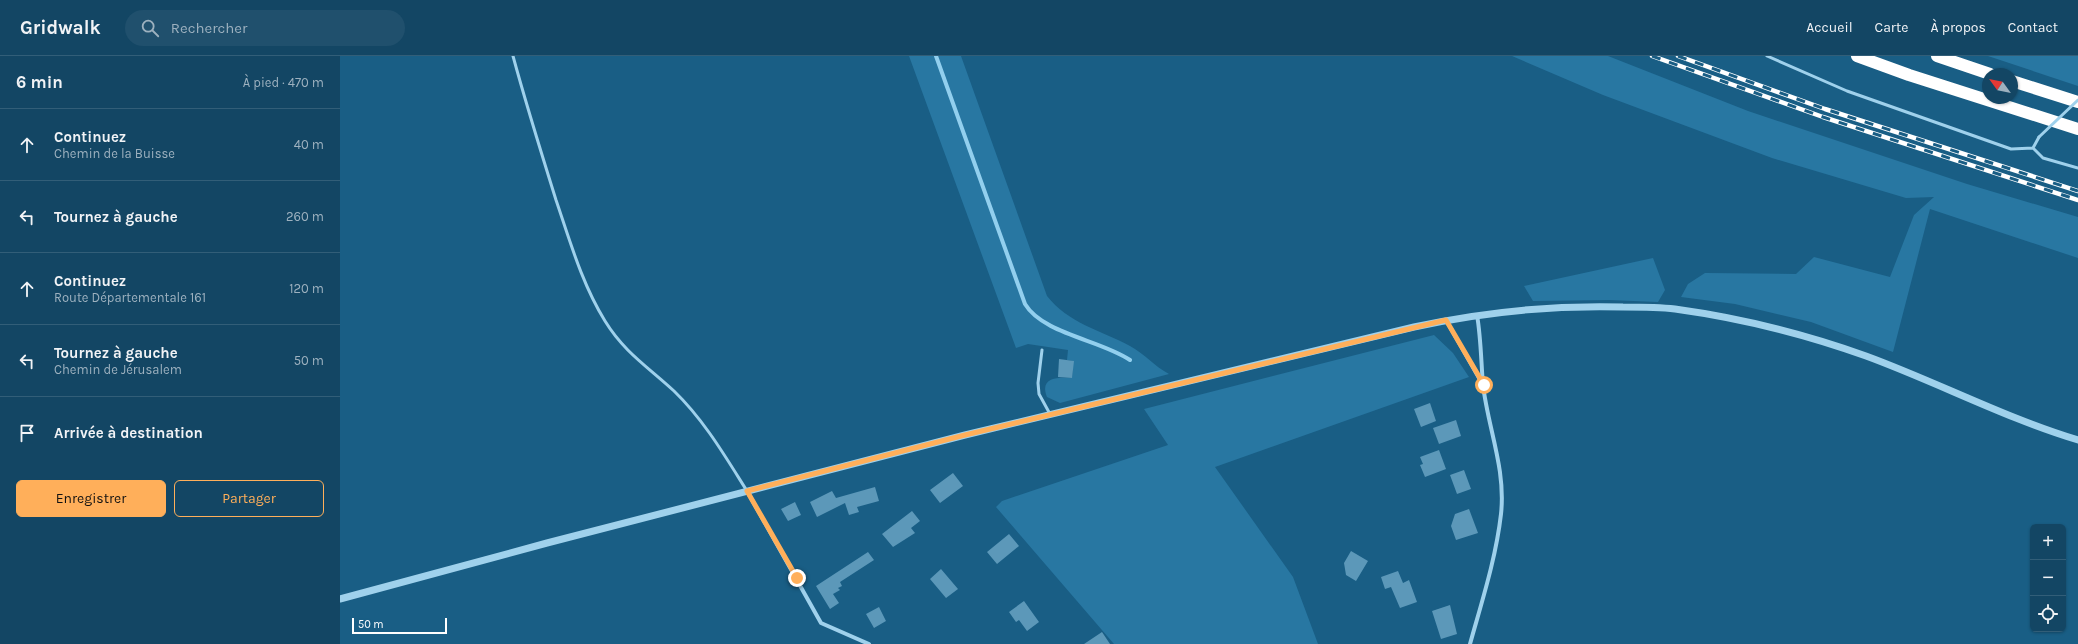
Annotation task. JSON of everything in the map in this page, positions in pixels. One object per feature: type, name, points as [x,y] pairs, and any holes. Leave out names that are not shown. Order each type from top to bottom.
[{"type":"highway","points":[[1857,56],[1909,75],[2078,130]]},
{"type":"highway","points":[[1937,56],[1982,71]]},
{"type":"highway","points":[[2018,83],[2078,101]]},
{"type":"street","points":[[340,599],[965,435],[1446,320],[1477,314],[1534,309],[1608,306],[1674,309],[1739,321],[1803,336],[1866,356],[2032,424],[2078,440]]},
{"type":"street","points":[[1470,644],[1493,562],[1501,512],[1500,464],[1484,385],[1482,346],[1477,314]]},
{"type":"street","points":[[1446,320],[1484,385]]},
{"type":"street","points":[[747,491],[821,623],[869,644]]},
{"type":"lane","points":[[513,56],[530,119],[570,242],[590,294],[620,343],[634,358],[674,392],[714,438],[747,491]]},
{"type":"lane","points":[[1767,56],[1847,91],[2011,149],[2033,148],[2043,158],[2078,168]]},
{"type":"lane","points":[[2033,148],[2039,137],[2078,101]]},
{"type":"lane","points":[[1042,350],[1038,389],[1039,394],[1050,414]]},
{"type":"shaded area","points":[[909,56],[961,56],[1047,296],[1065,313],[1085,325],[1130,346],[1169,374],[1060,403],[1047,397],[1045,390],[1048,382],[1056,378],[1072,378],[1073,361],[1067,360],[1068,350],[1028,344],[1016,348]]},
{"type":"shaded area","points":[[1512,56],[1608,56],[1748,111],[1967,184],[2078,217],[2078,258],[1930,209],[1893,352],[1811,322],[1735,304],[1681,297],[1688,284],[1705,273],[1796,274],[1814,257],[1890,277],[1914,215],[1934,197],[1906,198],[1772,158],[1603,95]]},
{"type":"shaded area","points":[[1988,56],[2078,56],[2078,86]]},
{"type":"shaded area","points":[[1653,258],[1665,290],[1658,302],[1609,300],[1533,301],[1524,286]]},
{"type":"shaded area","points":[[1434,335],[1453,353],[1469,377],[1215,467],[1293,577],[1318,644],[1114,644],[996,507],[1002,501],[1168,445],[1144,409]]},
{"type":"building","points":[[1059,359],[1074,361],[1072,378],[1058,377]]},
{"type":"building","points":[[1430,403],[1436,421],[1421,427],[1414,409]]},
{"type":"building","points":[[1456,420],[1461,436],[1439,444],[1433,428]]},
{"type":"building","points":[[1439,450],[1446,469],[1425,477],[1420,465],[1423,464],[1420,457]]},
{"type":"building","points":[[1464,470],[1471,489],[1457,494],[1450,475]]},
{"type":"building","points":[[953,473],[963,486],[940,503],[930,490]]},
{"type":"building","points":[[875,487],[879,501],[857,507],[859,512],[849,515],[845,503],[817,517],[810,502],[832,491],[836,498]]},
{"type":"building","points":[[795,502],[801,515],[788,521],[781,509]]},
{"type":"building","points":[[1469,509],[1478,533],[1456,540],[1451,526],[1455,514]]},
{"type":"building","points":[[912,511],[920,521],[911,528],[915,533],[893,547],[882,534]]},
{"type":"building","points":[[1009,534],[1019,546],[997,564],[987,552]]},
{"type":"building","points":[[1351,551],[1368,561],[1356,581],[1346,575],[1344,563]]},
{"type":"building","points":[[868,552],[874,560],[840,582],[842,586],[838,588],[840,590],[833,594],[839,603],[830,609],[816,586]]},
{"type":"building","points":[[941,569],[958,589],[946,598],[930,579]]},
{"type":"building","points":[[1398,571],[1403,583],[1409,580],[1417,602],[1400,608],[1391,587],[1385,589],[1381,577]]},
{"type":"building","points":[[1024,601],[1039,622],[1027,631],[1019,620],[1016,622],[1009,612]]},
{"type":"building","points":[[1450,605],[1457,634],[1441,639],[1432,611]]},
{"type":"building","points":[[879,607],[886,621],[874,628],[866,614]]},
{"type":"building","points":[[1102,632],[1110,644],[1084,644]]},
{"type":"waterway","points":[[936,56],[1025,304],[1033,314],[1058,330],[1104,347],[1130,360]]},
{"type":"railway","points":[[1652,56],[1823,117],[2078,200]]},
{"type":"railway","points":[[1678,56],[1825,109],[2078,191]]},
{"type":"route","points":[[797,578],[747,491],[965,435],[1446,320],[1465,355],[1484,385]]}]
